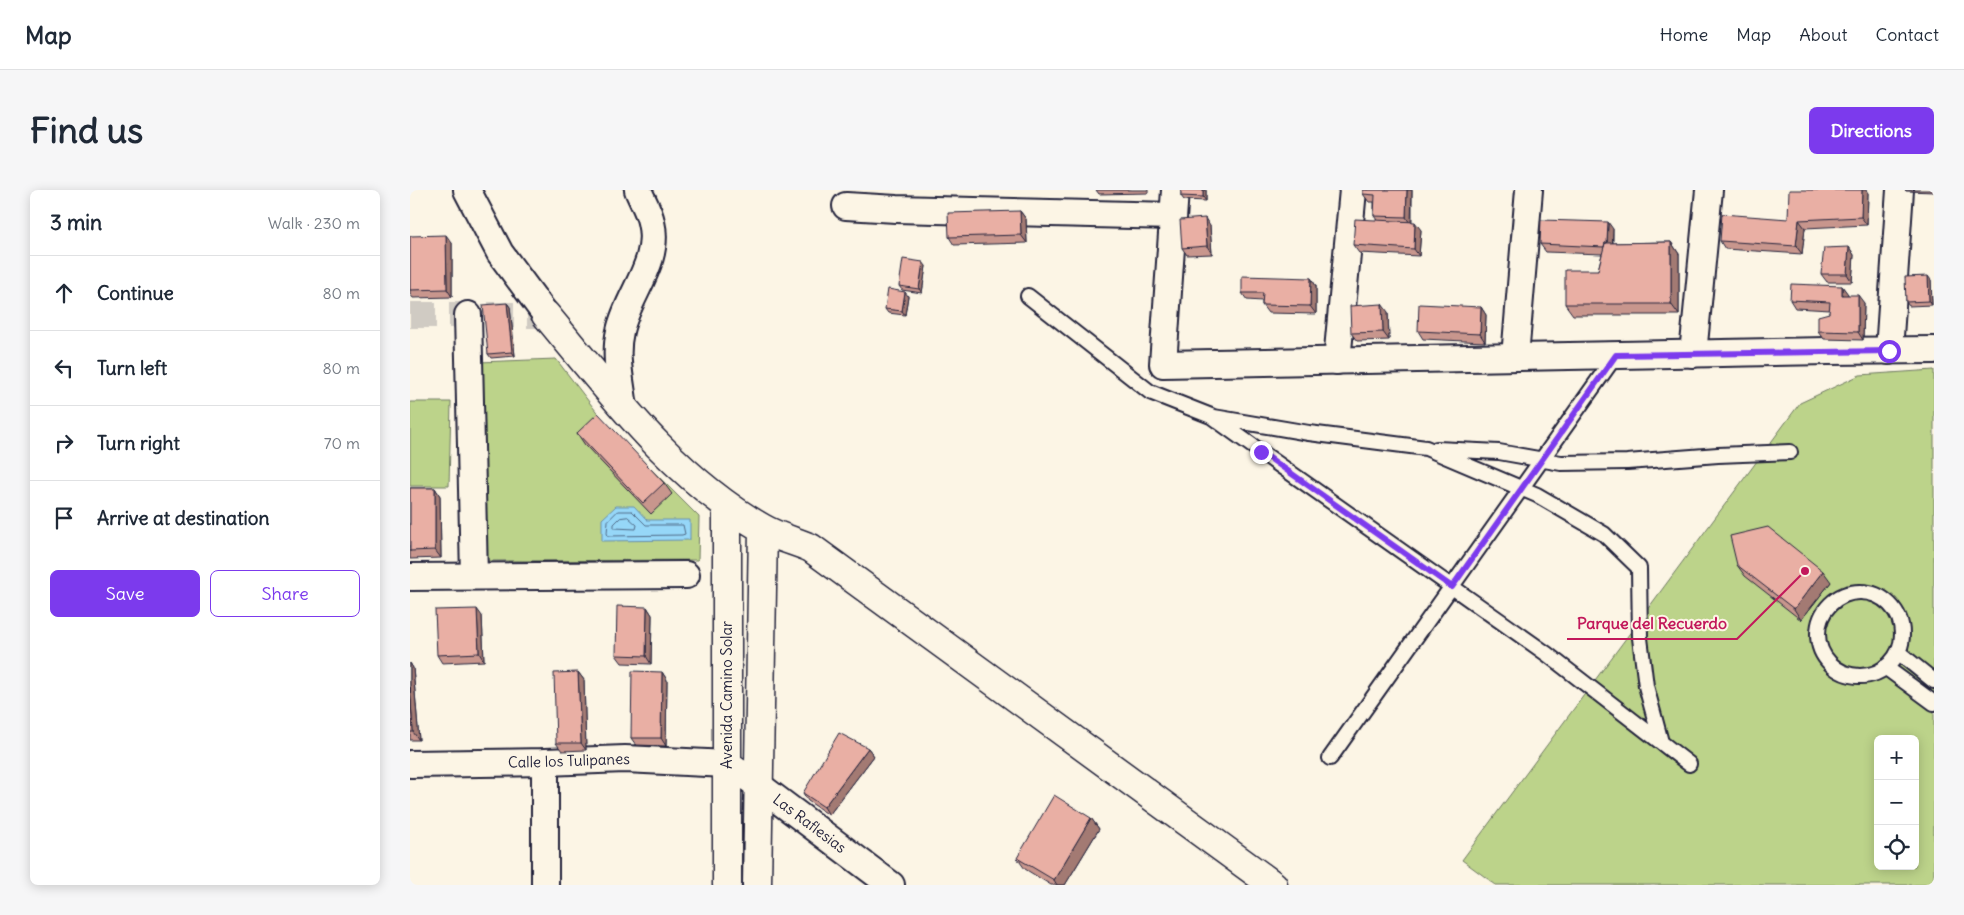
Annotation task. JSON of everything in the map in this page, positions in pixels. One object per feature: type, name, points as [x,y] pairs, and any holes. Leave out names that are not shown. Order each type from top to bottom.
[{"type":"street","points":[[467,190],[500,253],[546,315],[642,430],[680,467],[727,506],[763,528],[811,548],[1273,885]]},
{"type":"street","points":[[624,408],[618,360],[620,331],[651,258],[653,241],[651,221],[638,190]]},
{"type":"street","points":[[1175,190],[1164,364],[1934,350]]},
{"type":"street","points":[[1337,361],[1353,190]]},
{"type":"street","points":[[1515,357],[1529,190]]},
{"type":"street","points":[[1693,354],[1709,190]]},
{"type":"street","points":[[1889,351],[1900,190]]},
{"type":"street","points":[[846,206],[1173,216]]},
{"type":"street","points":[[468,315],[474,576]]},
{"type":"street","name":"Avenida Camino Solar","points":[[727,506],[727,885]]},
{"type":"street","name":"Avenida Camino Solar","points":[[757,885],[763,528]]},
{"type":"street","points":[[410,577],[686,575]]},
{"type":"street","name":"Calle los Tulipanes","points":[[410,764],[625,759],[727,764]]},
{"type":"street","points":[[544,885],[545,762]]},
{"type":"street","name":"Las Raflesias","points":[[727,764],[758,785],[890,885]]},
{"type":"lane","points":[[1028,296],[1150,392],[1210,416],[1426,448],[1499,452],[1561,463],[1627,462],[1790,452]]},
{"type":"lane","points":[[1330,758],[1616,355]]},
{"type":"lane","points":[[1210,416],[1547,654],[1688,764]]},
{"type":"lane","points":[[1426,448],[1537,495],[1604,534],[1638,568],[1640,638],[1646,686],[1661,742]]},
{"type":"lane","points":[[1858,592],[1872,594],[1885,600],[1895,611],[1900,624],[1902,638],[1898,652],[1885,667],[1878,672],[1865,676],[1851,676],[1839,671],[1828,663],[1821,651],[1818,638],[1819,625],[1824,612],[1832,602],[1844,595],[1858,592]]},
{"type":"lane","points":[[1898,652],[1934,681]]},
{"type":"lane","points":[[1885,667],[1934,703]]},
{"type":"green space","points":[[556,359],[606,424],[699,517],[698,560],[479,561],[479,362]]},
{"type":"green space","points":[[1934,370],[1934,885],[1496,885],[1462,860],[1800,403],[1860,375]]},
{"type":"green space","points":[[410,402],[451,402],[449,486],[410,486]]},
{"type":"water","points":[[616,506],[634,506],[647,520],[690,520],[690,540],[602,541],[602,519]]},
{"type":"building","points":[[1181,190],[1203,190],[1203,197],[1181,196]]},
{"type":"building","points":[[1363,190],[1407,190],[1406,217],[1374,216],[1375,195],[1363,194]]},
{"type":"building","points":[[1789,190],[1862,190],[1861,217],[1799,220],[1796,246],[1720,241],[1722,214],[1788,219]]},
{"type":"building","points":[[1020,211],[1021,235],[949,237],[948,213]]},
{"type":"building","points":[[1205,218],[1207,246],[1182,248],[1180,220]]},
{"type":"building","points":[[1355,219],[1415,222],[1414,249],[1353,245]]},
{"type":"building","points":[[1541,220],[1608,222],[1607,243],[1605,243],[1604,247],[1540,244]]},
{"type":"building","points":[[446,235],[447,289],[410,290],[410,236]]},
{"type":"building","points":[[1671,242],[1671,304],[1565,304],[1565,270],[1598,270],[1605,243]]},
{"type":"building","points":[[1849,247],[1847,274],[1821,274],[1824,248]]},
{"type":"building","points":[[903,259],[923,262],[919,289],[899,286]]},
{"type":"building","points":[[1242,276],[1311,278],[1310,306],[1262,305],[1263,293],[1242,293]]},
{"type":"building","points":[[1928,276],[1929,301],[1906,302],[1905,277]]},
{"type":"building","points":[[1791,284],[1842,286],[1842,295],[1858,295],[1858,332],[1818,331],[1818,316],[1829,313],[1830,302],[1790,300]]},
{"type":"building","points":[[888,289],[905,292],[902,311],[885,309]]},
{"type":"building","points":[[507,303],[512,352],[488,354],[483,305]]},
{"type":"building","points":[[1382,304],[1383,332],[1351,333],[1350,306]]},
{"type":"building","points":[[1419,304],[1481,307],[1480,334],[1418,331]]},
{"type":"building","points":[[598,413],[664,483],[643,503],[577,433]]},
{"type":"building","points":[[410,488],[435,488],[435,550],[410,551]]},
{"type":"building","points":[[1768,527],[1823,571],[1794,609],[1737,565],[1730,536]]},
{"type":"building","points":[[617,606],[647,607],[646,656],[616,655]]},
{"type":"building","points":[[477,609],[479,653],[437,655],[435,610]]},
{"type":"building","points":[[632,671],[662,672],[661,738],[631,738]]},
{"type":"building","points":[[578,672],[581,743],[556,743],[554,673]]},
{"type":"building","points":[[410,687],[413,732],[410,732]]},
{"type":"building","points":[[839,733],[868,748],[824,807],[803,793]]},
{"type":"building","points":[[1054,795],[1091,818],[1054,880],[1017,858]]},
{"type":"tunnel","points":[[410,315],[546,315]]},
{"type":"place","name":"Parque del Recuerdo","points":[[1805,571]]},
{"type":"route","points":[[1261,452],[1452,587],[1616,355],[1889,351]]}]
